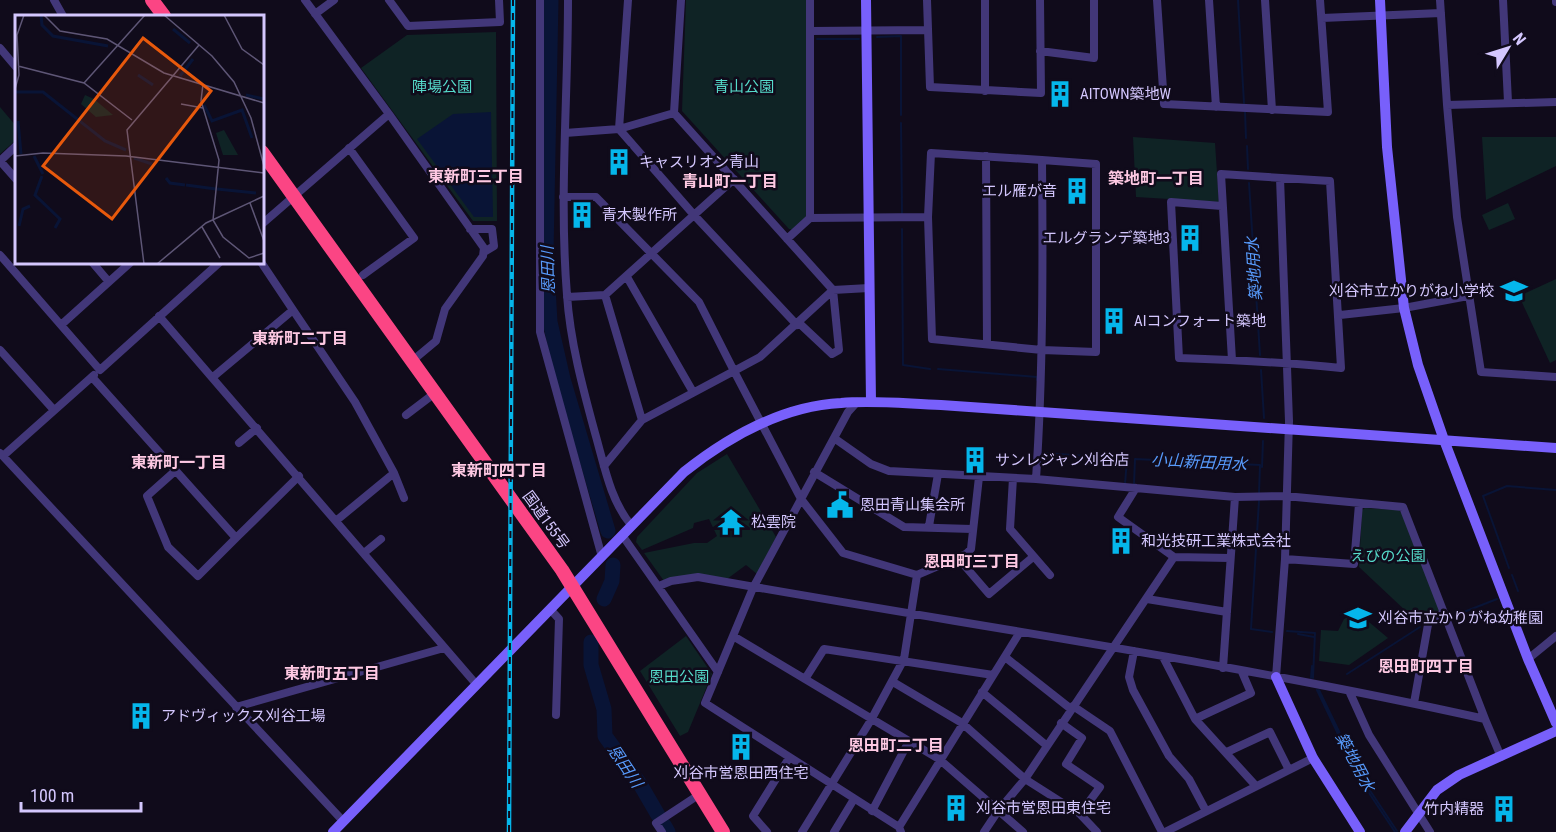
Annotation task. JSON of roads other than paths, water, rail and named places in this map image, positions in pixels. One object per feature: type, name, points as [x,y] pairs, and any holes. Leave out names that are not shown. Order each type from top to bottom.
[{"type":"highway","points":[[152,0],[163,15]]},
{"type":"highway","name":"国道155号","points":[[264,155],[572,586],[723,832]]},
{"type":"street","points":[[54,0],[62,15]]},
{"type":"street","points":[[305,0],[389,114],[484,252]]},
{"type":"street","points":[[315,14],[334,0]]},
{"type":"street","points":[[389,0],[408,26],[500,22],[499,0]]},
{"type":"street","points":[[540,0],[540,332],[602,557]]},
{"type":"street","points":[[568,0],[562,197],[567,297],[574,341],[604,466],[613,494],[632,525]]},
{"type":"street","points":[[628,0],[619,129],[694,215],[798,324],[832,354],[839,350],[833,290],[674,113],[681,0]]},
{"type":"street","points":[[810,0],[810,218]]},
{"type":"street","points":[[866,0],[871,402]]},
{"type":"street","points":[[927,0],[930,87],[1041,93],[1040,0]]},
{"type":"street","points":[[985,0],[985,91]]},
{"type":"street","points":[[1040,51],[1094,58],[1094,0]]},
{"type":"street","points":[[1157,0],[1164,104],[1328,112],[1320,0]]},
{"type":"street","points":[[1209,0],[1216,107]]},
{"type":"street","points":[[1265,0],[1272,110]]},
{"type":"street","points":[[1380,0],[1387,147],[1404,308],[1418,365],[1444,440],[1528,659],[1556,723]]},
{"type":"street","points":[[1440,0],[1457,217],[1480,372],[1556,376]]},
{"type":"street","points":[[1503,0],[1508,102]]},
{"type":"street","points":[[1322,18],[1441,13]]},
{"type":"street","points":[[811,31],[927,30]]},
{"type":"street","points":[[0,48],[15,66]]},
{"type":"street","points":[[1447,105],[1556,102]]},
{"type":"street","points":[[565,133],[619,129],[674,113]]},
{"type":"street","points":[[264,222],[389,114]]},
{"type":"street","points":[[15,148],[0,161],[15,177]]},
{"type":"street","points":[[349,148],[414,238],[363,275]]},
{"type":"street","points":[[931,153],[1042,160],[1096,164],[1095,352],[1042,350],[932,339],[928,217],[931,153]]},
{"type":"street","points":[[986,156],[987,344]]},
{"type":"street","points":[[1036,479],[1042,350],[1042,160]]},
{"type":"street","points":[[1222,206],[1171,202],[1179,358],[1232,360],[1286,362],[1341,368],[1340,315],[1330,181],[1221,174],[1232,360]]},
{"type":"street","points":[[1280,178],[1289,428],[1285,496],[1285,559],[1276,677],[1313,758],[1359,832]]},
{"type":"street","points":[[567,297],[605,295],[734,179]]},
{"type":"street","points":[[562,197],[596,197],[699,302],[801,499],[843,553],[917,575],[958,558],[971,549],[979,477]]},
{"type":"street","points":[[787,239],[810,218],[928,217]]},
{"type":"street","points":[[412,361],[436,341],[445,309],[484,252],[494,246],[492,229],[470,229]]},
{"type":"street","points":[[0,255],[100,370]]},
{"type":"street","points":[[94,264],[109,282]]},
{"type":"street","points":[[61,325],[129,264]]},
{"type":"street","points":[[217,264],[100,370],[2,454],[343,821]]},
{"type":"street","points":[[262,264],[355,402],[394,473],[404,498]]},
{"type":"street","points":[[627,277],[693,392]]},
{"type":"street","points":[[604,466],[642,420],[760,357],[833,290],[868,288]]},
{"type":"street","points":[[605,295],[642,420]]},
{"type":"street","points":[[1340,315],[1404,308],[1468,296]]},
{"type":"street","points":[[213,377],[293,309]]},
{"type":"street","points":[[159,316],[476,684]]},
{"type":"street","points":[[0,350],[53,409]]},
{"type":"street","points":[[92,377],[174,472],[236,538]]},
{"type":"street","points":[[406,415],[435,393]]},
{"type":"street","points":[[857,402],[848,412],[814,472],[753,588],[705,703],[900,829],[939,759],[1020,632]]},
{"type":"street","points":[[333,832],[696,462],[734,437],[762,423],[821,405],[871,402],[1289,428],[1556,448]]},
{"type":"street","points":[[239,443],[257,428]]},
{"type":"street","points":[[834,438],[880,468],[1235,497],[1285,496],[1403,507],[1501,757]]},
{"type":"street","points":[[174,472],[147,496],[168,547],[198,576],[299,476]]},
{"type":"street","points":[[814,472],[904,527],[972,529]]},
{"type":"street","points":[[337,520],[394,473]]},
{"type":"street","points":[[929,526],[938,474]]},
{"type":"street","points":[[1013,478],[1010,529],[1050,575]]},
{"type":"street","points":[[1136,488],[1118,517],[1174,556],[1230,558]]},
{"type":"street","points":[[1223,668],[1235,497]]},
{"type":"street","points":[[1285,559],[1354,564],[1359,504]]},
{"type":"street","points":[[622,535],[718,672]]},
{"type":"street","points":[[364,553],[381,539]]},
{"type":"street","points":[[984,832],[1025,779],[1174,556]]},
{"type":"street","points":[[958,558],[989,594],[1033,557]]},
{"type":"street","points":[[802,832],[871,720],[904,659],[917,575]]},
{"type":"street","points":[[659,586],[671,581],[698,577],[1113,647],[1485,718]]},
{"type":"street","points":[[1147,599],[1227,612]]},
{"type":"street","points":[[550,609],[559,620],[556,715]]},
{"type":"street","points":[[1413,703],[1429,619],[1444,613]]},
{"type":"street","points":[[733,636],[939,759],[1023,832]]},
{"type":"street","points":[[1528,659],[1556,636]]},
{"type":"street","points":[[236,707],[444,648]]},
{"type":"street","points":[[805,679],[824,649],[904,659],[993,675]]},
{"type":"street","points":[[1134,651],[1129,676],[1133,690],[1169,756],[1189,779],[1206,812]]},
{"type":"street","points":[[1005,657],[1072,707],[1110,731],[1163,832],[1313,758]]},
{"type":"street","points":[[1163,657],[1196,719],[1256,786]]},
{"type":"street","points":[[1196,719],[1251,693],[1242,672]]},
{"type":"street","points":[[892,682],[962,723],[1025,779],[1080,814],[1097,832]]},
{"type":"street","points":[[982,692],[1046,745]]},
{"type":"street","points":[[1350,693],[1369,735],[1430,832]]},
{"type":"street","points":[[1061,723],[1082,738],[1066,764],[1100,787],[1080,814]]},
{"type":"street","points":[[1405,832],[1418,811],[1437,790],[1459,775],[1556,731]]},
{"type":"street","points":[[1227,752],[1270,732],[1288,770]]},
{"type":"street","points":[[872,811],[909,741]]},
{"type":"street","points":[[767,832],[753,816],[789,758]]},
{"type":"street","points":[[662,832],[656,823],[700,795]]},
{"type":"street","points":[[834,832],[854,799]]},
{"type":"water","points":[[491,112],[493,217],[474,217],[417,139],[453,114]]},
{"type":"waterway","name":"恩田川","points":[[551,0],[546,253],[550,322],[563,379],[608,531]]},
{"type":"waterway","name":"築地用水","points":[[1238,0],[1244,103]]},
{"type":"waterway","name":"小山新田用水","points":[[877,37],[901,36],[901,115]]},
{"type":"waterway","name":"小山新田用水","points":[[817,39],[859,39]]},
{"type":"waterway","name":"築地用水","points":[[1245,112],[1246,138]]},
{"type":"waterway","name":"小山新田用水","points":[[901,123],[902,214]]},
{"type":"waterway","name":"築地用水","points":[[1247,146],[1248,169]]},
{"type":"waterway","name":"築地用水","points":[[1249,183],[1260,355]]},
{"type":"waterway","name":"小山新田用水","points":[[902,229],[903,365],[930,369]]},
{"type":"waterway","name":"小山新田用水","points":[[938,369],[1037,377],[1037,380]]},
{"type":"waterway","name":"築地用水","points":[[1261,370],[1264,418]]},
{"type":"waterway","name":"築地用水","points":[[1262,467],[1263,441]]},
{"type":"waterway","name":"小山新田用水","points":[[1046,453],[1127,459],[1125,484]]},
{"type":"waterway","name":"小山新田用水","points":[[1134,484],[1135,459],[1260,465],[1259,493]]},
{"type":"waterway","name":"築地用水","points":[[1509,568],[1483,496],[1507,486],[1556,490]]},
{"type":"waterway","name":"小山新田用水","points":[[1259,501],[1251,629],[1272,632]]},
{"type":"waterway","name":"恩田川","points":[[604,599],[612,581],[613,565]]},
{"type":"waterway","name":"築地用水","points":[[1512,575],[1518,591]]},
{"type":"waterway","name":"築地用水","points":[[1451,617],[1497,599]]},
{"type":"waterway","name":"築地用水","points":[[1433,623],[1443,619]]},
{"type":"waterway","name":"築地用水","points":[[1347,674],[1420,627]]},
{"type":"waterway","name":"小山新田用水","points":[[1287,631],[1315,633],[1313,678]]},
{"type":"waterway","name":"小山新田用水","points":[[1298,634],[1314,637]]},
{"type":"waterway","name":"恩田川","points":[[591,642],[591,665],[604,709],[605,736],[640,784],[658,815]]},
{"type":"waterway","name":"小山新田用水","points":[[1311,678],[1312,666]]},
{"type":"waterway","name":"築地用水","points":[[1317,690],[1359,778],[1395,832]]},
{"type":"waterway","name":"築地用水","points":[[1319,690],[1361,777],[1397,831]]},
{"type":"waterway","name":"恩田川","points":[[664,825],[668,832]]},
{"type":"railway","points":[[509,832],[513,0]]},
{"type":"place","name":"AITOWN築地W","points":[[1060,94]]},
{"type":"place","name":"キャスリオン青山","points":[[619,162]]},
{"type":"place","name":"エル雁が音","points":[[1077,191]]},
{"type":"place","name":"青木製作所","points":[[582,215]]},
{"type":"place","name":"エルグランデ築地3","points":[[1190,238]]},
{"type":"place","name":"刈谷市立かりがね小学校","points":[[1514,291]]},
{"type":"place","name":"AIコンフォート築地","points":[[1114,321]]},
{"type":"place","name":"サンレジャン刈谷店","points":[[975,460]]},
{"type":"place","name":"恩田青山集会所","points":[[840,505]]},
{"type":"place","name":"松雲院","points":[[731,522]]},
{"type":"place","name":"和光技研工業株式会社","points":[[1121,541]]},
{"type":"place","name":"刈谷市立かりがね幼稚園","points":[[1358,618]]},
{"type":"place","name":"アドヴィックス刈谷工場","points":[[141,716]]},
{"type":"place","name":"刈谷市営恩田西住宅","points":[[741,747]]},
{"type":"place","name":"刈谷市営恩田東住宅","points":[[956,808]]},
{"type":"place","name":"竹内精器","points":[[1504,809]]},
{"type":"district","name":"東新町三丁目","points":[[476,176]]},
{"type":"district","name":"築地町一丁目","points":[[1156,178]]},
{"type":"district","name":"青山町一丁目","points":[[730,181]]},
{"type":"district","name":"東新町二丁目","points":[[300,338]]},
{"type":"district","name":"東新町一丁目","points":[[179,462]]},
{"type":"district","name":"東新町四丁目","points":[[499,470]]},
{"type":"district","name":"恩田町三丁目","points":[[972,561]]},
{"type":"district","name":"恩田町四丁目","points":[[1426,666]]},
{"type":"district","name":"東新町五丁目","points":[[332,673]]},
{"type":"district","name":"恩田町二丁目","points":[[896,745]]},
{"type":"park label","name":"陣場公園","points":[[442,87]]},
{"type":"park label","name":"青山公園","points":[[744,87]]},
{"type":"park label","name":"えびの公園","points":[[1388,556]]},
{"type":"park label","name":"恩田公園","points":[[679,677]]}]
